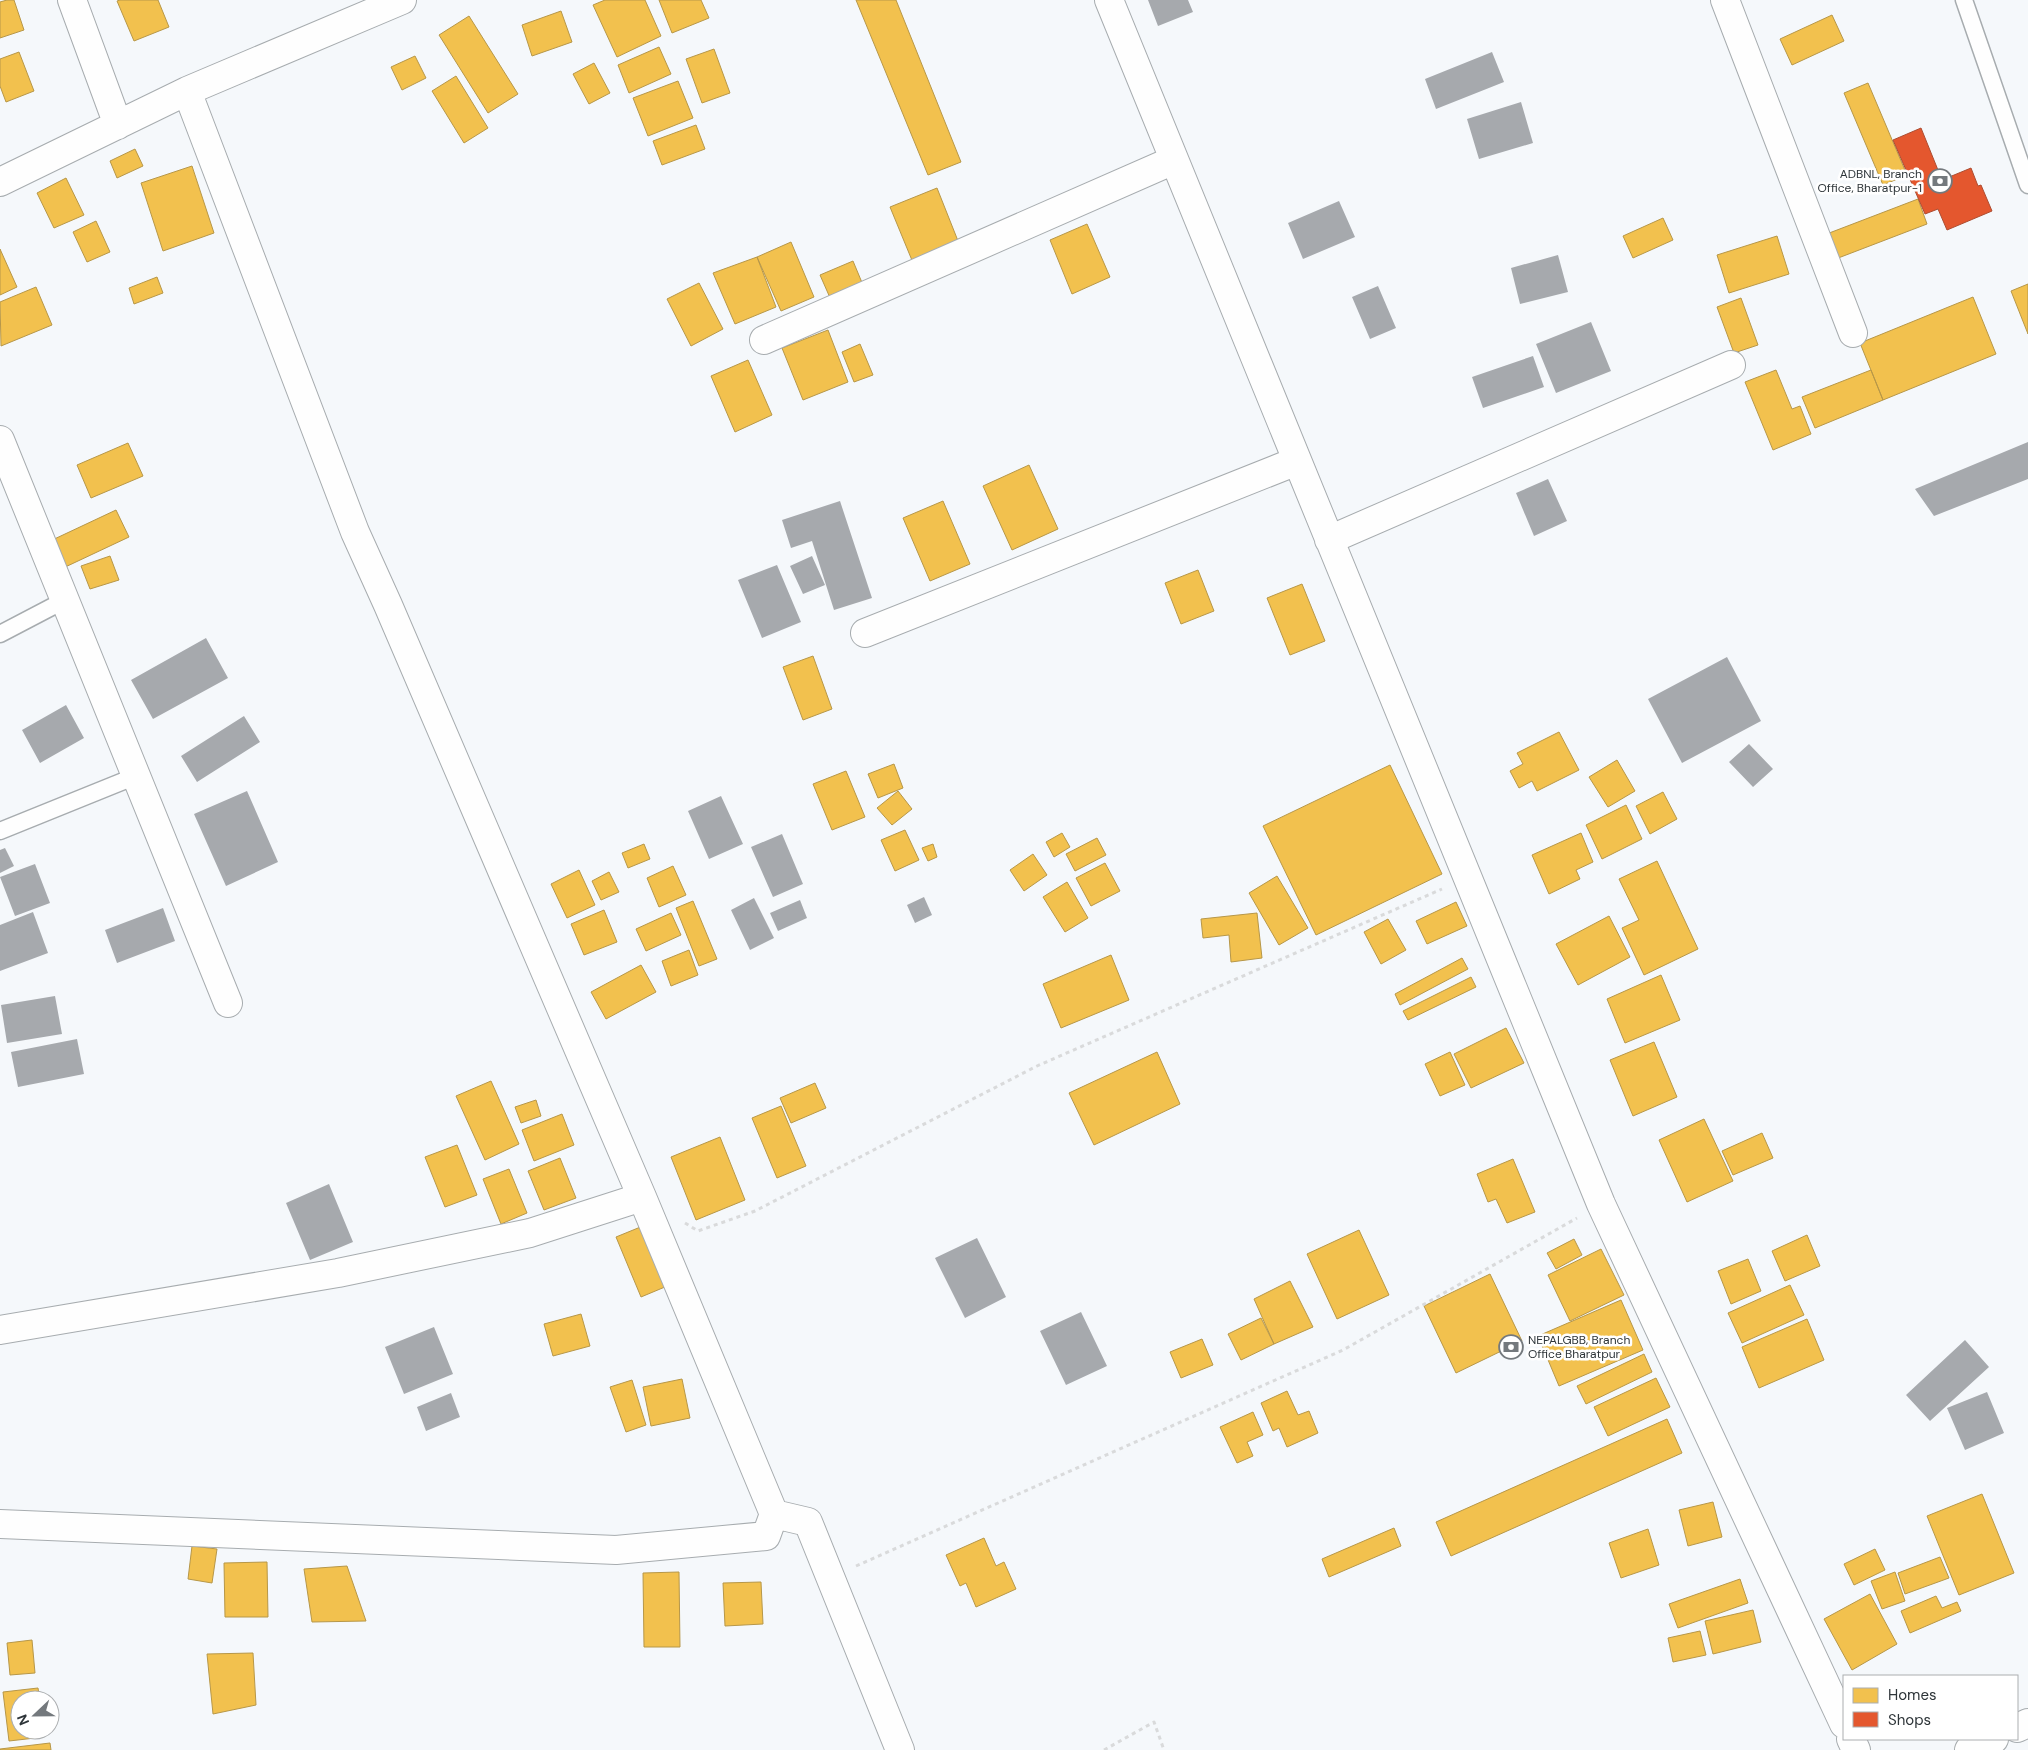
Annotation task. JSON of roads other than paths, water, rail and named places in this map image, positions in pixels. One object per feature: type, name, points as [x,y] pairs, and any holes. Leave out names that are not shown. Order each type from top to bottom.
[{"type":"street","points":[[72,0],[118,125]]},
{"type":"street","points":[[0,182],[187,91],[402,0]]},
{"type":"street","points":[[1109,0],[1601,1204],[1843,1722]]},
{"type":"street","points":[[1725,0],[1853,333]]},
{"type":"street","points":[[0,1524],[616,1550],[766,1536],[774,1514],[642,1197],[396,622],[355,532],[187,91]]},
{"type":"street","points":[[764,340],[1174,160]]},
{"type":"street","points":[[1329,540],[1731,365]]},
{"type":"street","points":[[0,440],[228,1003]]},
{"type":"street","points":[[865,633],[1297,461]]},
{"type":"street","points":[[0,1330],[338,1274],[530,1233],[642,1197]]},
{"type":"street","points":[[774,1514],[808,1522],[900,1750]]},
{"type":"street","points":[[1969,1750],[1992,1740]]},
{"type":"lane","points":[[1964,0],[2028,185]]},
{"type":"lane","points":[[0,634],[65,600]]},
{"type":"lane","points":[[0,831],[136,776]]},
{"type":"place","name":"ADBNL, Branch Office, Bharatpur-1","points":[[1940,181]]},
{"type":"place","name":"NEPALGBB, Branch Office Bharatpur","points":[[1511,1347]]}]
